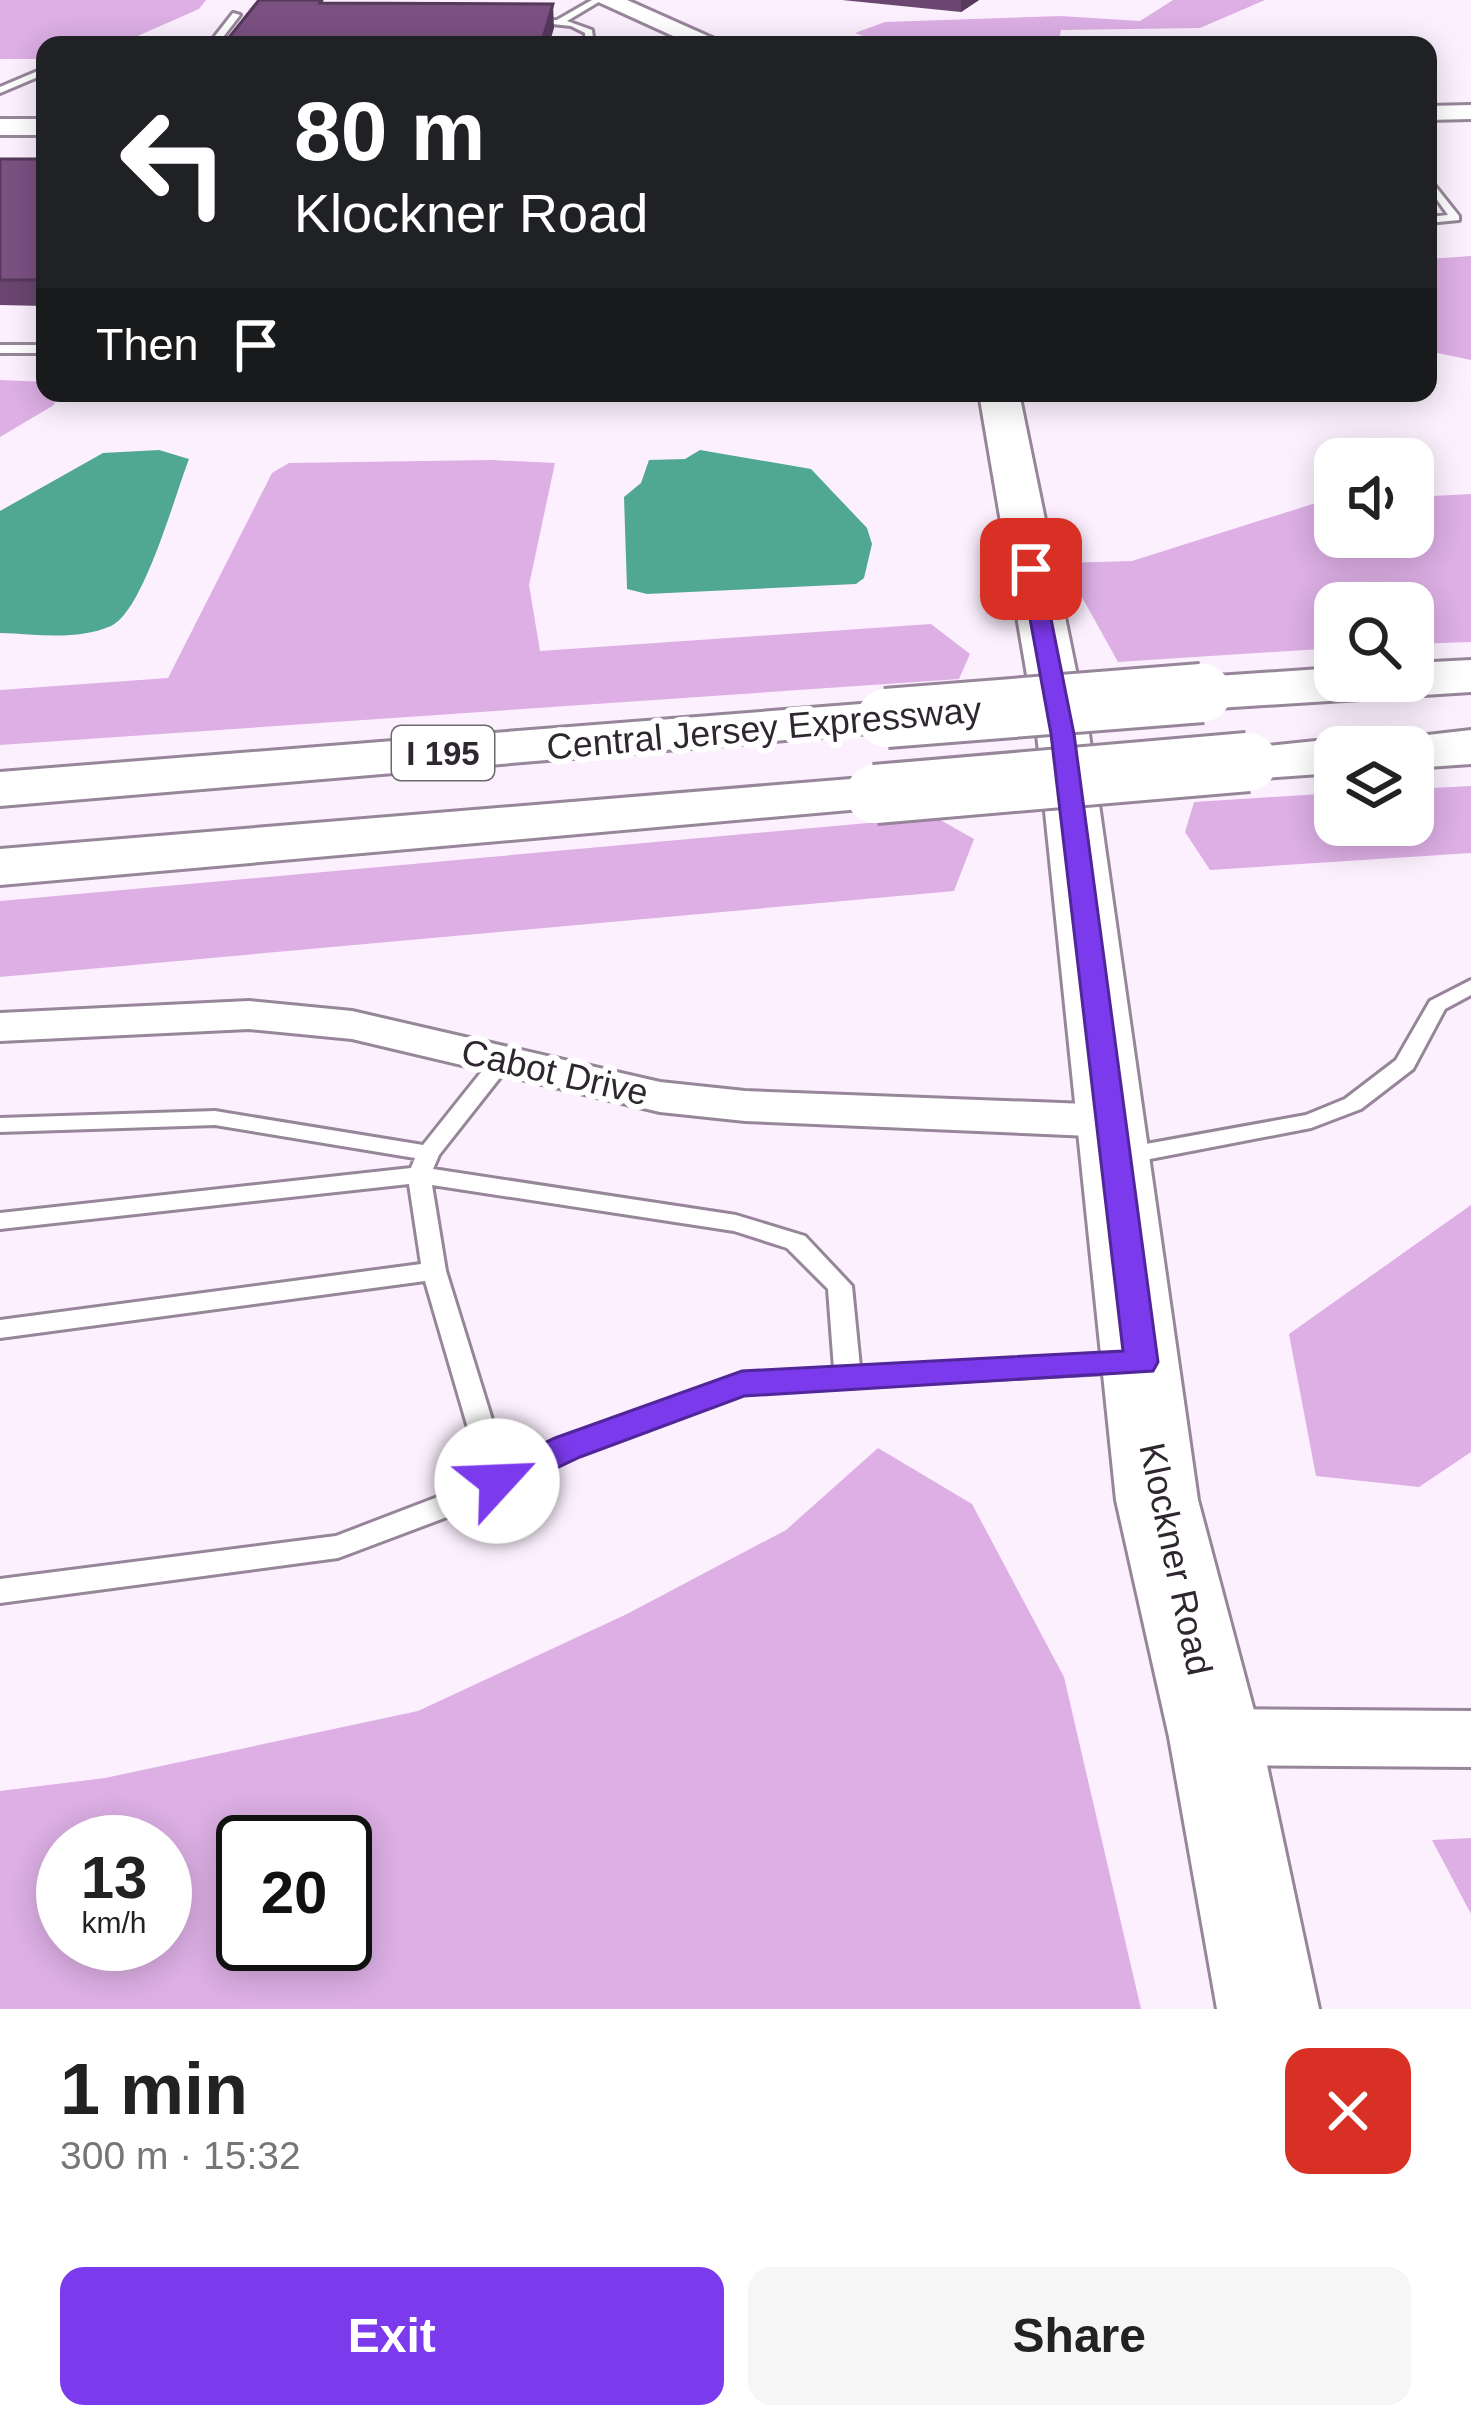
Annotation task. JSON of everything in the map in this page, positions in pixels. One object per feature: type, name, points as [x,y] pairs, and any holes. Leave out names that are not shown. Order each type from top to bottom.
[{"type":"highway","points":[[1434,679],[1471,676]]},
{"type":"highway","name":"Central Jersey Expressway","points":[[0,789],[1314,686]]},
{"type":"highway","points":[[1434,750],[1471,747]]},
{"type":"highway","name":"Central Jersey Expressway","points":[[0,867],[1314,757]]},
{"type":"main road","points":[[602,0],[692,36]]},
{"type":"main road","name":"Klockner Road","points":[[1001,402],[1063,734],[1157,1500],[1215,1737],[1268,2009]]},
{"type":"street","points":[[1437,113],[1467,115]]},
{"type":"street","points":[[0,127],[36,127]]},
{"type":"street","name":"Cabot Drive","points":[[0,1027],[249,1016],[352,1025],[660,1096],[1115,1139]]},
{"type":"street","points":[[1215,1737],[1471,1739]]},
{"type":"lane","points":[[561,21],[602,0]]},
{"type":"lane","points":[[219,36],[236,15]]},
{"type":"lane","points":[[503,21],[561,21],[584,28],[590,36]]},
{"type":"lane","points":[[0,90],[36,75]]},
{"type":"lane","points":[[1437,193],[1455,218],[1437,219]]},
{"type":"lane","points":[[0,349],[36,349]]},
{"type":"lane","points":[[1115,1139],[1311,1121],[1353,1104],[1405,1064],[1437,1005],[1471,986]]},
{"type":"lane","points":[[497,1481],[434,1271],[424,1164],[502,1060]]},
{"type":"lane","points":[[0,1125],[215,1118],[424,1164],[736,1223],[796,1242],[840,1286],[848,1378]]},
{"type":"lane","points":[[0,1221],[424,1164]]},
{"type":"lane","points":[[0,1329],[434,1271]]},
{"type":"lane","points":[[0,1591],[338,1546],[567,1448],[742,1383],[1141,1362]]},
{"type":"shaded area","points":[[0,0],[206,0],[199,9],[138,36],[36,36],[36,59],[0,59]]},
{"type":"shaded area","points":[[1173,0],[1265,0],[1200,28],[1061,30],[1060,36],[855,33],[885,22],[1060,16],[1140,21]]},
{"type":"shaded area","points":[[1471,256],[1471,360],[1437,353],[1437,258]]},
{"type":"shaded area","points":[[0,380],[36,382],[36,402],[54,405],[0,437]]},
{"type":"shaded area","points":[[159,450],[189,459],[146,576],[123,616],[111,626],[84,634],[0,633],[0,511],[103,453]]},
{"type":"shaded area","points":[[700,450],[811,469],[867,528],[872,544],[864,578],[856,584],[647,594],[627,589],[624,497],[641,483],[649,460],[685,459]]},
{"type":"shaded area","points":[[289,463],[555,463],[529,585],[540,651],[931,624],[970,654],[959,679],[0,745],[0,690],[168,678],[272,473]]},
{"type":"shaded area","points":[[1471,494],[1471,642],[1434,643],[1434,582],[1314,582],[1314,649],[1118,662],[1063,563],[1132,561],[1314,504],[1314,558],[1434,558],[1434,496]]},
{"type":"shaded area","points":[[1471,786],[1471,853],[1210,870],[1185,832],[1194,802],[1314,794],[1314,846],[1434,846],[1434,788]]},
{"type":"shaded area","points":[[935,817],[974,839],[954,891],[0,977],[0,901]]},
{"type":"shaded area","points":[[1471,1205],[1471,1452],[1419,1487],[1316,1476],[1289,1334]]},
{"type":"shaded area","points":[[878,1448],[972,1504],[1064,1677],[1141,2009],[0,2009],[0,1791],[105,1778],[418,1711],[627,1614],[786,1530]]},
{"type":"shaded area","points":[[1471,1838],[1471,1914],[1432,1840]]},
{"type":"building","points":[[259,0],[553,4],[544,36],[230,36]]},
{"type":"building","points":[[0,159],[36,159],[36,280],[0,280]]},
{"type":"route","points":[[497,1481],[567,1448],[742,1383],[1141,1362],[1063,734],[1031,569]]}]
